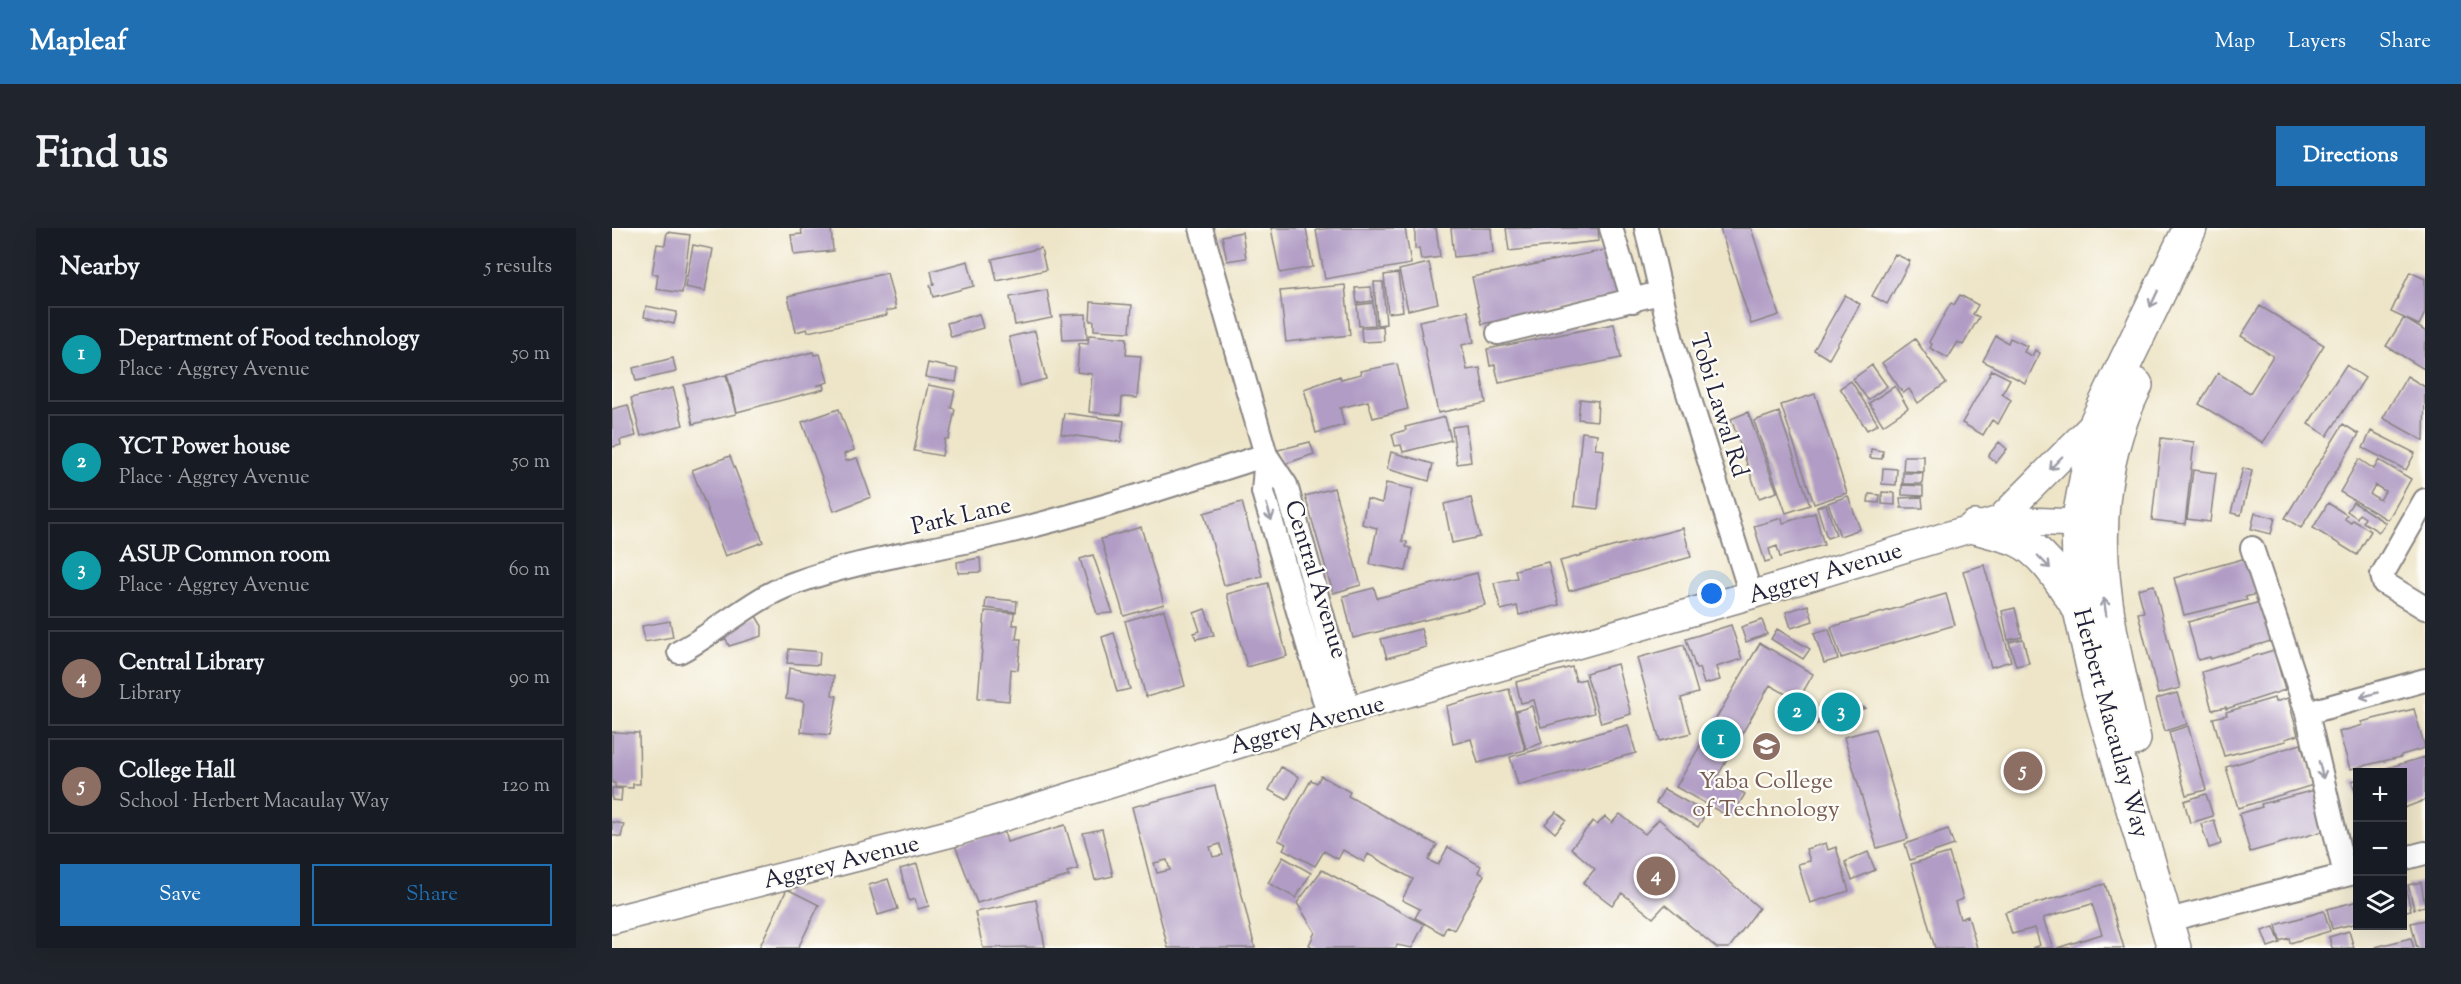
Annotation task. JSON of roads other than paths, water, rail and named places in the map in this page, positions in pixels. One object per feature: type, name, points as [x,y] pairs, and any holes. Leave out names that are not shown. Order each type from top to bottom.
[{"type":"highway","name":"Herbert Macaulay Way","points":[[2174,948],[2098,690],[2080,610],[2078,523],[2097,421],[2190,228]]},
{"type":"highway","name":"Herbert Macaulay Way","points":[[2194,948],[2140,761],[2108,626],[2101,573],[2102,523],[2108,463],[2126,404],[2212,228]]},
{"type":"highway","points":[[1987,524],[2018,540],[2034,552],[2057,576],[2080,610]]},
{"type":"street","points":[[1611,228],[1633,301]]},
{"type":"street","name":"Tobi Lawal Rd","points":[[1646,228],[1673,345],[1751,595]]},
{"type":"street","name":"Central Avenue","points":[[1206,229],[1266,455],[1263,492],[1318,640],[1339,714]]},
{"type":"street","points":[[1498,333],[1660,293]]},
{"type":"street","points":[[1987,524],[2097,421]]},
{"type":"street","name":"Park Lane","points":[[680,652],[791,584],[863,564],[1057,520],[1266,455]]},
{"type":"street","points":[[2425,500],[2382,575],[2384,583],[2392,590],[2425,608]]},
{"type":"street","points":[[1987,524],[2078,523]]},
{"type":"street","name":"Aggrey Avenue","points":[[612,920],[956,832],[1339,714],[1987,524]]},
{"type":"street","points":[[2184,916],[2351,874],[2307,713],[2252,548]]},
{"type":"street","points":[[2307,713],[2425,680]]},
{"type":"street","points":[[2407,858],[2425,853]]},
{"type":"place","name":"YCT Power house","points":[[1797,712]]},
{"type":"place","name":"ASUP Common room","points":[[1841,712]]},
{"type":"place","name":"Department of Food technology","points":[[1721,739]]},
{"type":"place","name":"Yaba College of Technology","points":[[1766,747]]},
{"type":"place","name":"College Hall","points":[[2023,771]]},
{"type":"place","name":"Central Library","points":[[1656,876]]}]
